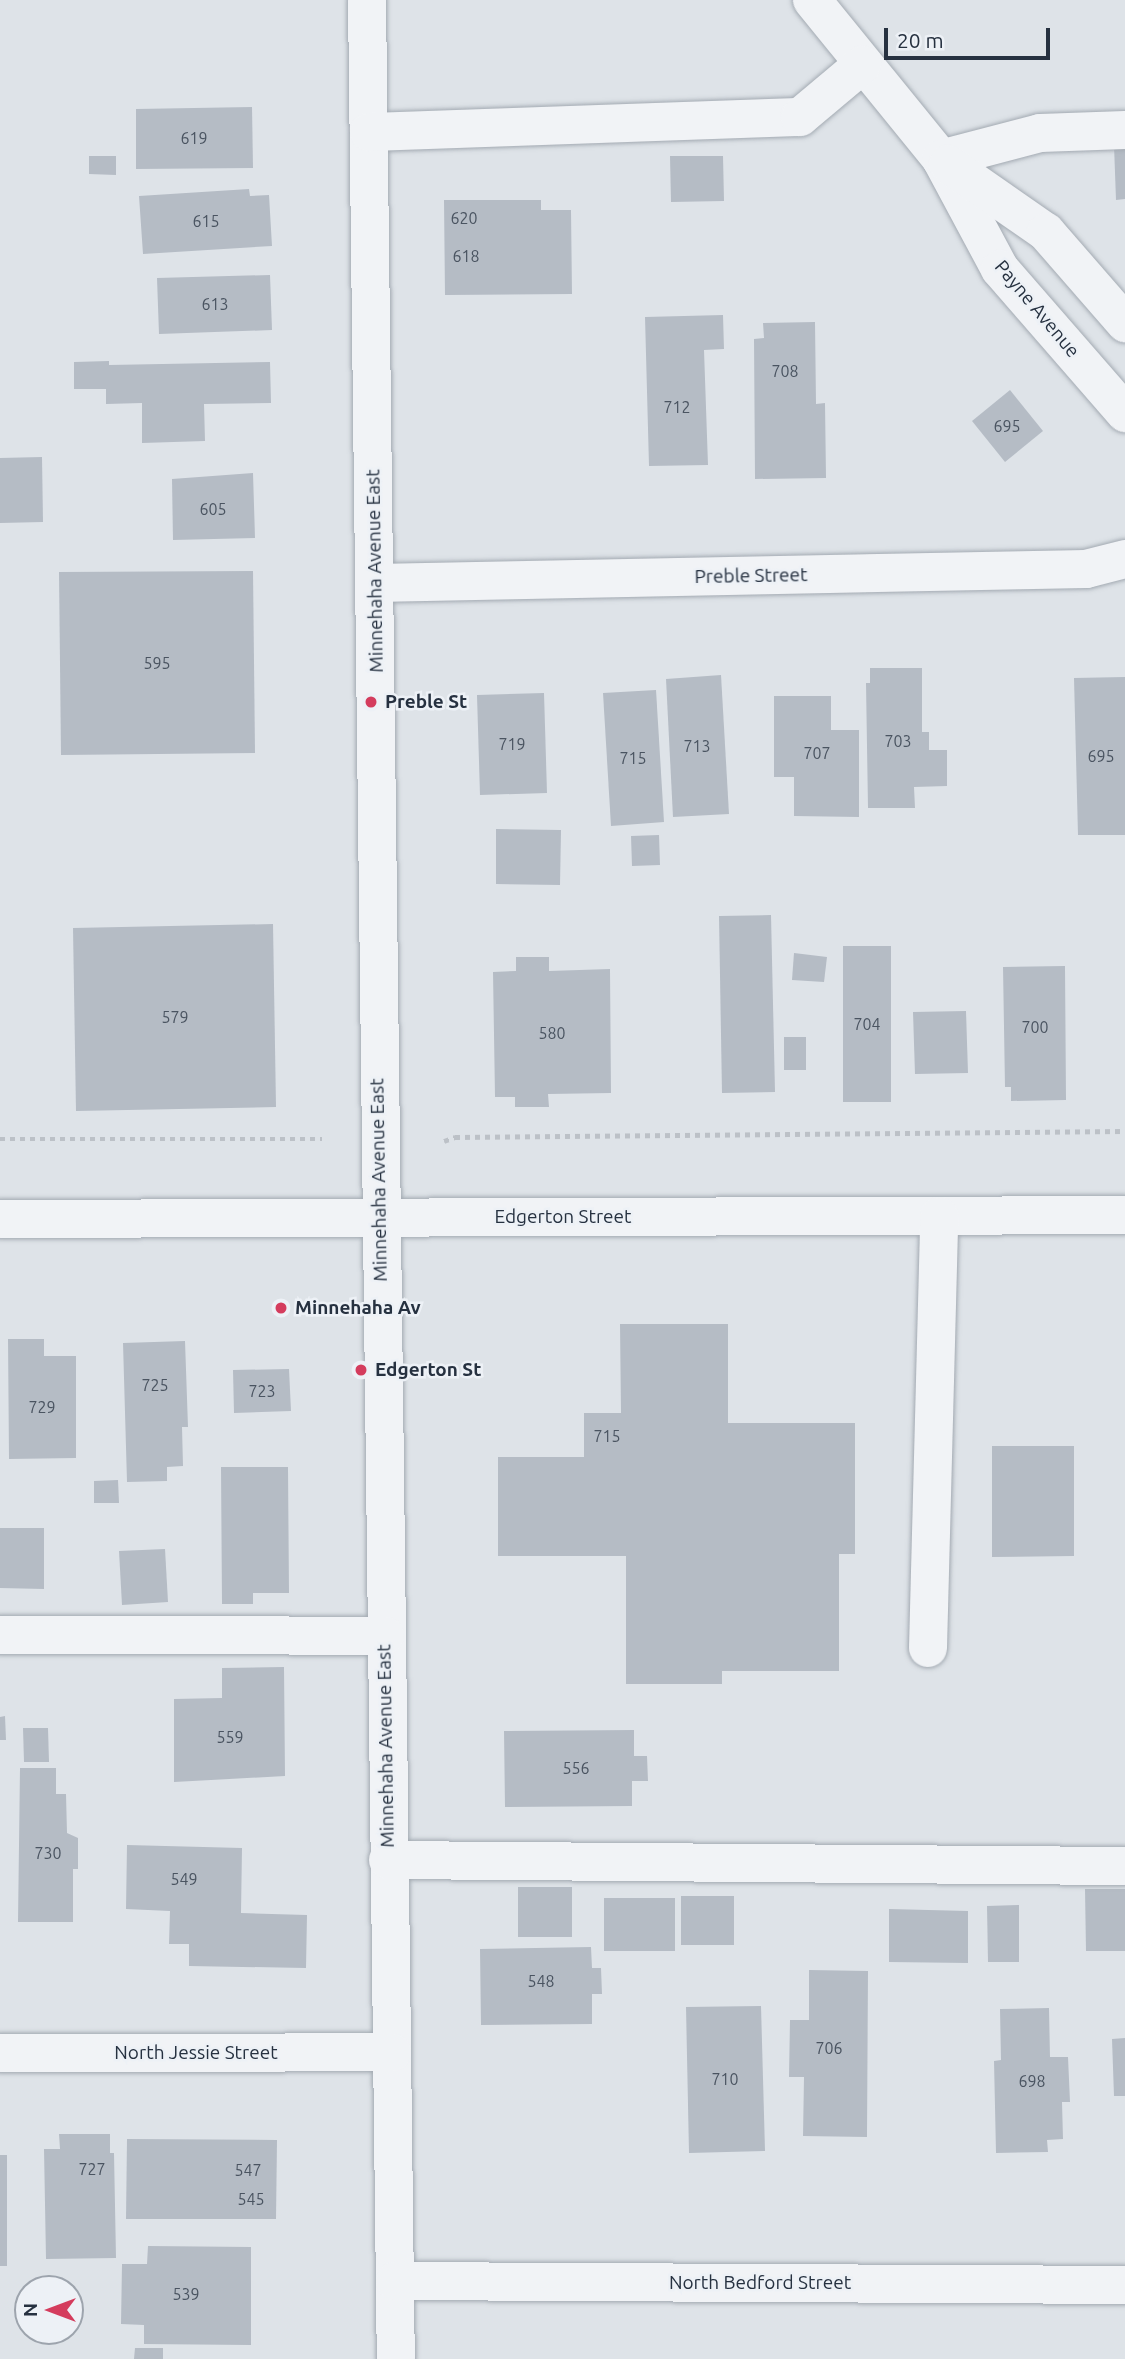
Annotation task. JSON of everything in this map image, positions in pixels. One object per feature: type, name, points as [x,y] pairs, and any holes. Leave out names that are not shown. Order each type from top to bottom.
[{"type":"street","name":"Minnehaha Avenue East","points":[[367,0],[375,583],[379,1219],[396,2359]]},
{"type":"street","name":"Payne Avenue","points":[[812,0],[862,65],[941,159],[1000,269],[1125,413]]},
{"type":"street","points":[[369,132],[800,117],[862,65]]},
{"type":"street","points":[[941,159],[1040,133],[1125,130]]},
{"type":"street","name":"Payne Avenue","points":[[941,159],[1046,232],[1125,323]]},
{"type":"street","name":"Preble Street","points":[[375,583],[1086,569],[1125,559]]},
{"type":"street","name":"Edgerton Street","points":[[0,1219],[1125,1215]]},
{"type":"street","points":[[928,1648],[939,1216]]},
{"type":"street","points":[[0,1635],[385,1636]]},
{"type":"street","points":[[388,1860],[1125,1866]]},
{"type":"street","name":"North Jessie Street","points":[[0,2053],[393,2052]]},
{"type":"street","name":"North Bedford Street","points":[[395,2281],[1125,2285]]},
{"type":"path","points":[[444,1141],[455,1136],[1125,1131]]},
{"type":"path","points":[[0,1139],[322,1139]]},
{"type":"building","points":[[252,107],[253,168],[136,169],[136,109]]},
{"type":"building","points":[[1114,145],[1125,145],[1125,199],[1116,200]]},
{"type":"building","points":[[89,156],[116,156],[116,175],[89,174]]},
{"type":"building","points":[[670,156],[723,156],[724,201],[671,202]]},
{"type":"building","points":[[249,189],[250,196],[269,195],[272,246],[143,254],[139,196]]},
{"type":"building","points":[[444,200],[541,200],[541,210],[571,210],[572,294],[445,295]]},
{"type":"building","points":[[270,275],[272,330],[159,334],[157,278]]},
{"type":"building","points":[[723,315],[724,349],[704,350],[708,465],[649,466],[645,317]]},
{"type":"building","points":[[815,322],[816,404],[825,403],[826,478],[755,479],[754,339],[764,338],[763,323]]},
{"type":"building","points":[[109,361],[109,365],[270,362],[271,403],[204,404],[205,441],[142,443],[142,403],[106,404],[106,389],[74,389],[74,362]]},
{"type":"building","points":[[1010,390],[1043,431],[1005,462],[972,421]]},
{"type":"building","points":[[42,457],[43,522],[0,523],[0,458]]},
{"type":"building","points":[[253,473],[255,538],[173,540],[172,479]]},
{"type":"building","points":[[253,571],[255,753],[61,755],[59,572]]},
{"type":"building","points":[[870,668],[922,668],[922,732],[929,732],[929,750],[947,750],[947,786],[914,787],[915,808],[868,808],[866,683],[870,683]]},
{"type":"building","points":[[721,675],[729,814],[673,817],[666,679]]},
{"type":"building","points":[[1125,677],[1125,835],[1078,835],[1074,678]]},
{"type":"building","points":[[656,690],[664,822],[611,826],[603,693]]},
{"type":"building","points":[[544,693],[547,793],[480,795],[477,695]]},
{"type":"building","points":[[774,696],[831,696],[831,730],[859,730],[859,817],[794,816],[794,777],[774,777]]},
{"type":"building","points":[[496,829],[561,830],[560,885],[496,884]]},
{"type":"building","points":[[659,835],[660,865],[632,866],[631,836]]},
{"type":"building","points":[[771,915],[775,1092],[722,1093],[719,916]]},
{"type":"building","points":[[273,924],[276,1107],[76,1111],[73,928]]},
{"type":"building","points":[[843,946],[891,946],[891,1102],[843,1102]]},
{"type":"building","points":[[794,953],[827,957],[824,982],[792,980]]},
{"type":"building","points":[[516,957],[549,957],[549,971],[610,969],[611,1093],[548,1094],[549,1107],[515,1107],[515,1097],[495,1097],[493,972],[516,971]]},
{"type":"building","points":[[1065,966],[1066,1100],[1011,1101],[1011,1087],[1005,1087],[1003,967]]},
{"type":"building","points":[[966,1011],[968,1073],[915,1074],[913,1012]]},
{"type":"building","points":[[784,1037],[806,1037],[806,1070],[784,1070]]},
{"type":"building","points":[[620,1324],[728,1324],[728,1423],[855,1423],[855,1554],[839,1554],[839,1671],[722,1671],[722,1684],[626,1684],[626,1556],[498,1556],[498,1457],[584,1457],[584,1413],[621,1413]]},
{"type":"building","points":[[8,1339],[44,1339],[44,1356],[76,1356],[76,1458],[9,1459]]},
{"type":"building","points":[[185,1341],[188,1427],[182,1427],[183,1466],[167,1467],[167,1481],[127,1482],[123,1343]]},
{"type":"building","points":[[289,1369],[291,1411],[234,1413],[233,1370]]},
{"type":"building","points":[[992,1446],[1074,1446],[1074,1556],[992,1557]]},
{"type":"building","points":[[221,1467],[288,1467],[289,1593],[253,1593],[253,1604],[222,1604]]},
{"type":"building","points":[[118,1480],[119,1503],[94,1503],[94,1481]]},
{"type":"building","points":[[0,1528],[44,1528],[44,1589],[0,1588]]},
{"type":"building","points":[[165,1549],[168,1602],[122,1605],[119,1551]]},
{"type":"building","points":[[284,1667],[285,1776],[174,1782],[174,1699],[222,1698],[222,1668]]},
{"type":"building","points":[[5,1716],[6,1740],[0,1740],[0,1717]]},
{"type":"building","points":[[23,1728],[48,1728],[49,1762],[24,1762]]},
{"type":"building","points":[[634,1730],[634,1756],[647,1756],[648,1781],[632,1781],[632,1806],[505,1807],[504,1731]]},
{"type":"building","points":[[20,1768],[56,1768],[56,1794],[66,1794],[67,1833],[78,1838],[78,1869],[73,1869],[73,1922],[18,1922]]},
{"type":"building","points":[[127,1845],[242,1848],[241,1913],[307,1915],[306,1968],[189,1966],[189,1944],[169,1944],[170,1911],[126,1909]]},
{"type":"building","points":[[518,1887],[572,1887],[572,1937],[518,1937]]},
{"type":"building","points":[[1085,1889],[1125,1889],[1125,1951],[1086,1951]]},
{"type":"building","points":[[681,1896],[734,1896],[734,1945],[681,1945]]},
{"type":"building","points":[[604,1898],[675,1898],[675,1951],[604,1951]]},
{"type":"building","points":[[1019,1905],[1019,1962],[988,1962],[987,1906]]},
{"type":"building","points":[[889,1909],[968,1911],[968,1963],[889,1962]]},
{"type":"building","points":[[591,1947],[592,1968],[601,1968],[602,1994],[592,1994],[592,2024],[481,2025],[480,1949]]},
{"type":"building","points":[[809,1970],[868,1971],[867,2137],[803,2136],[804,2077],[789,2077],[790,2020],[809,2020]]},
{"type":"building","points":[[761,2006],[765,2151],[689,2153],[686,2007]]},
{"type":"building","points":[[1049,2008],[1050,2057],[1068,2057],[1070,2102],[1062,2102],[1063,2139],[1047,2140],[1048,2152],[996,2153],[994,2061],[1001,2060],[1000,2009]]},
{"type":"building","points":[[1125,2038],[1125,2096],[1114,2096],[1112,2039]]},
{"type":"building","points":[[59,2134],[110,2134],[110,2153],[114,2153],[116,2258],[46,2259],[44,2149],[60,2149]]},
{"type":"building","points":[[127,2139],[277,2140],[276,2219],[126,2219]]},
{"type":"building","points":[[0,2155],[7,2155],[7,2266],[0,2266]]},
{"type":"building","points":[[148,2246],[251,2247],[251,2345],[144,2344],[144,2325],[121,2324],[122,2264],[147,2264]]},
{"type":"building","points":[[135,2348],[163,2348],[163,2359],[134,2359]]},
{"type":"place","name":"Preble St","points":[[371,702]]},
{"type":"place","name":"Minnehaha Av","points":[[281,1308]]},
{"type":"place","name":"Edgerton St","points":[[361,1370]]}]
